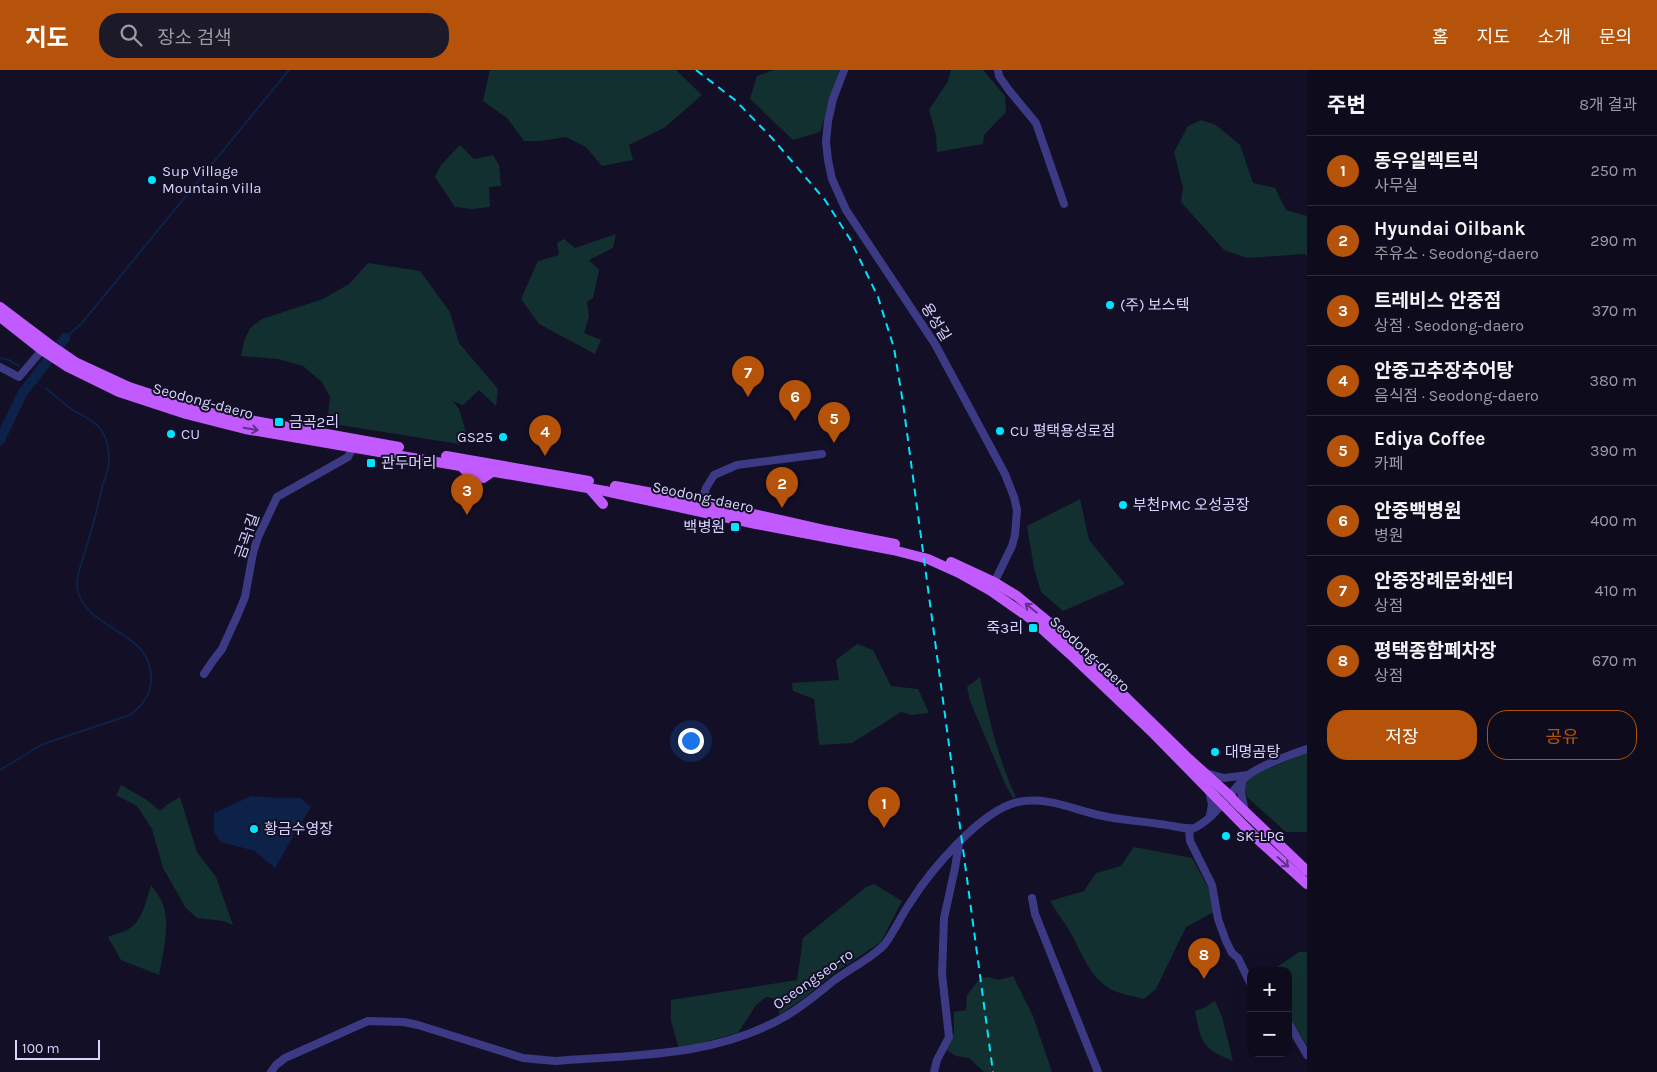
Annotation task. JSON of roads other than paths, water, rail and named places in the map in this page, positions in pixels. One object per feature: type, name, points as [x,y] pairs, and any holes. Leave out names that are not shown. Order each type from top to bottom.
[{"type":"main road","name":"Seodong-daero","points":[[0,307],[47,350]]},
{"type":"main road","name":"Seodong-daero","points":[[0,317],[60,357],[129,387],[205,412],[460,466],[588,488],[682,507],[700,507]]},
{"type":"main road","name":"Seodong-daero","points":[[351,443],[530,470],[700,507],[864,536],[915,549],[948,561],[992,586],[1017,596],[1051,624],[1204,772],[1254,836],[1307,884]]},
{"type":"main road","points":[[588,488],[603,504]]},
{"type":"main road","name":"Seodong-daero","points":[[992,586],[1071,655],[1154,734],[1208,789],[1246,813],[1307,871]]},
{"type":"street","name":"용성길","points":[[844,70],[832,99],[828,122],[826,142],[832,179],[846,210],[935,344],[1009,484],[1017,510],[1012,546],[992,586]]},
{"type":"street","points":[[998,70],[1008,88],[1036,123],[1064,204]]},
{"type":"street","points":[[0,367],[19,377],[47,350]]},
{"type":"street","name":"금곡1길","points":[[204,674],[222,649],[238,614],[245,597],[256,545],[277,497],[348,457],[351,443]]},
{"type":"street","points":[[700,507],[706,488],[714,476],[737,465],[822,454]]},
{"type":"street","points":[[1204,772],[1224,778],[1249,774],[1295,752],[1307,749]]},
{"type":"street","points":[[1247,977],[1238,958],[1232,953],[1226,941],[1218,919],[1212,885],[1190,841],[1189,828],[1197,827],[1210,816],[1249,774]]},
{"type":"street","points":[[1242,782],[1242,801],[1246,813]]},
{"type":"street","points":[[1208,789],[1211,798],[1210,816]]},
{"type":"street","name":"Oseongseo-ro","points":[[271,1072],[285,1058],[368,1021],[404,1022],[418,1025],[522,1058],[539,1060],[555,1061],[676,1052],[700,1048],[746,1034],[786,1016],[884,945],[922,884],[948,853],[993,813],[1017,803],[1039,800],[1059,803],[1126,821],[1189,828]]},
{"type":"street","points":[[934,1072],[937,1060],[949,1037],[942,974],[944,918],[959,843]]},
{"type":"street","points":[[1032,898],[1034,914],[1098,1072]]},
{"type":"street","points":[[1292,1029],[1307,1055]]},
{"type":"water","name":"황금수영장","points":[[251,796],[300,798],[311,807],[300,825],[295,826],[293,837],[275,868],[255,851],[221,842],[214,832],[214,813]]},
{"type":"waterway","points":[[65,338],[82,323],[289,70]]},
{"type":"waterway","points":[[0,440],[22,394],[65,338]]},
{"type":"waterway","points":[[0,358],[9,360],[19,366]]},
{"type":"waterway","points":[[0,770],[43,744],[130,715],[145,700],[151,681],[149,665],[143,652],[133,642],[86,608],[78,590],[79,570],[109,462],[106,440],[97,425],[70,408],[46,388]]},
{"type":"railway","points":[[696,70],[735,100],[772,138],[825,200],[850,239],[878,297],[894,348],[993,1072]]},
{"type":"place","name":"Sup Village Mountain Villa","points":[[152,180]]},
{"type":"place","name":"(주) 보스텍","points":[[1110,305]]},
{"type":"place","name":"안중장례문화센터","points":[[748,397]]},
{"type":"place","name":"안중백병원","points":[[795,421]]},
{"type":"place","name":"금곡2리","points":[[279,422]]},
{"type":"place","name":"CU 평택용성로점","points":[[1000,431]]},
{"type":"place","name":"CU","points":[[171,434]]},
{"type":"place","name":"GS25","points":[[503,437]]},
{"type":"place","name":"Ediya Coffee","points":[[834,443]]},
{"type":"place","name":"안중고추장추어탕","points":[[545,456]]},
{"type":"place","name":"관두머리","points":[[371,463]]},
{"type":"place","name":"부천PMC 오성공장","points":[[1123,505]]},
{"type":"place","name":"Hyundai Oilbank","points":[[782,508]]},
{"type":"place","name":"트레비스 안중점","points":[[467,515]]},
{"type":"place","name":"백병원","points":[[735,527]]},
{"type":"place","name":"죽3리","points":[[1033,628]]},
{"type":"place","name":"대명곰탕","points":[[1215,752]]},
{"type":"place","name":"동우일렉트릭","points":[[884,828]]},
{"type":"place","name":"황금수영장","points":[[254,829]]},
{"type":"place","name":"SK-LPG","points":[[1226,836]]},
{"type":"place","name":"평택종합폐차장","points":[[1204,979]]}]
